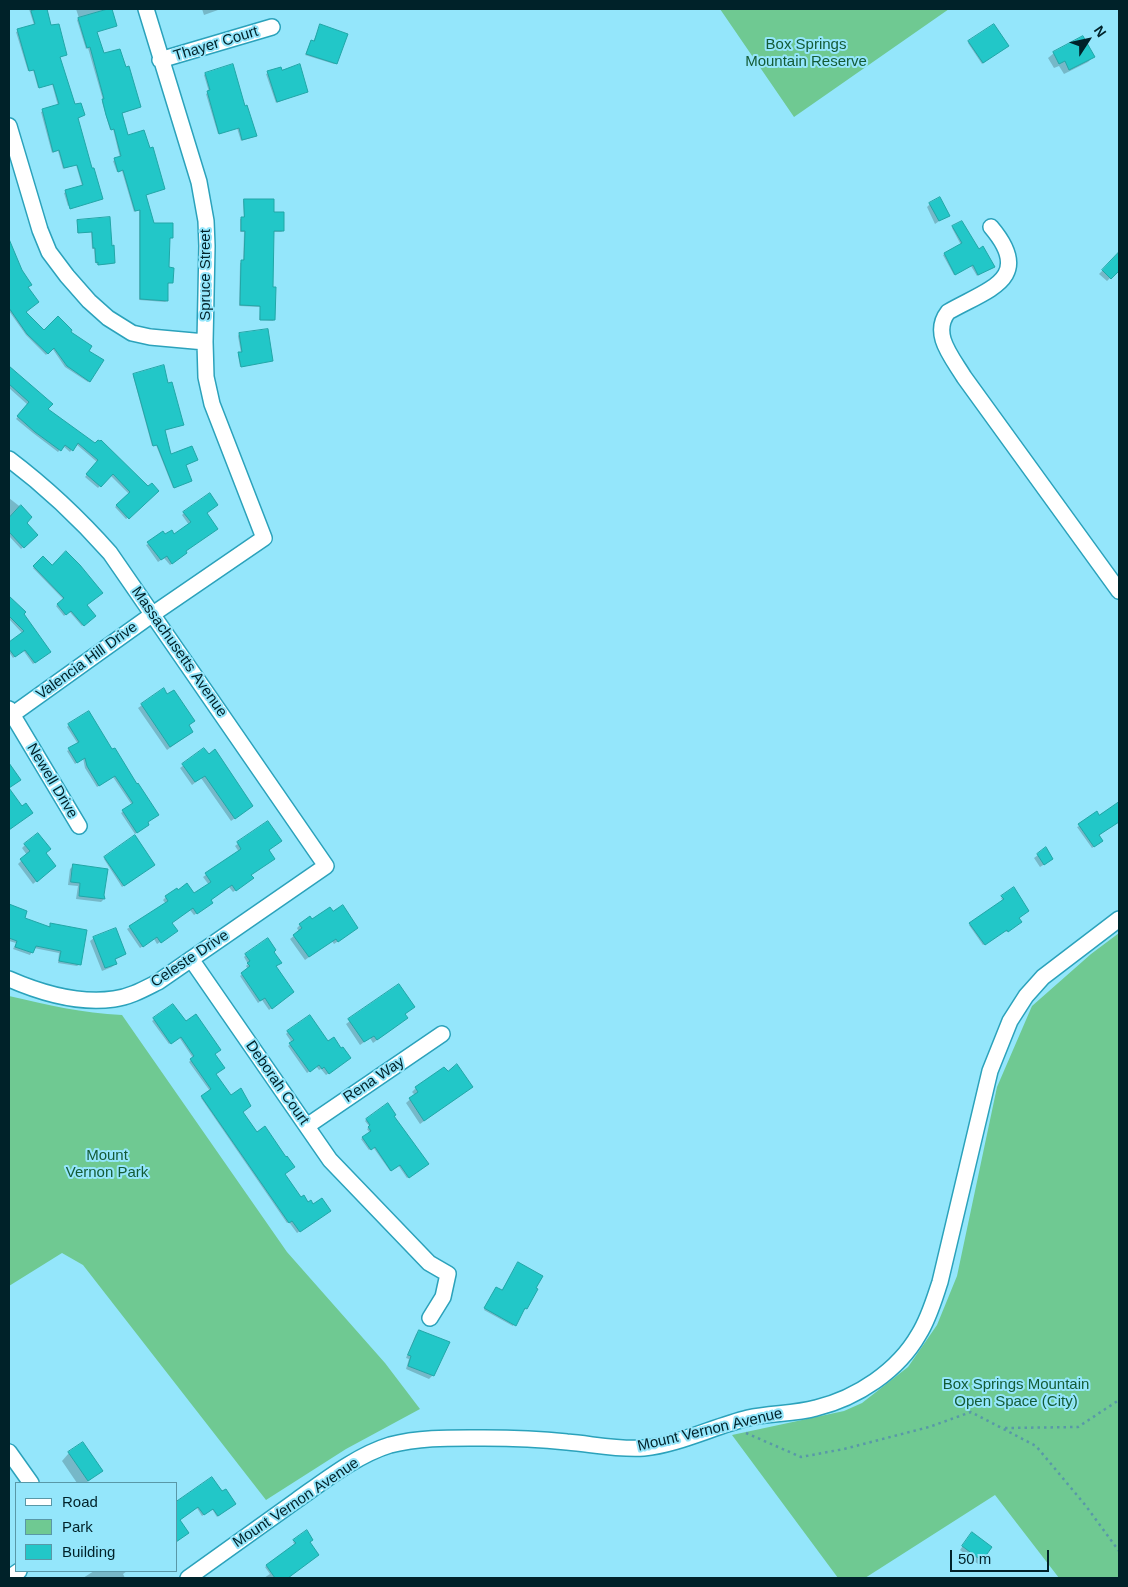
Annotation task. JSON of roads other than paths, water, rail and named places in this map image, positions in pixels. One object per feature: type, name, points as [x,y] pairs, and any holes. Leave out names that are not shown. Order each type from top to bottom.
[{"type":"street","name":"Spruce Street","points":[[146,9],[203,203],[207,246],[206,377],[212,404],[264,538]]},
{"type":"street","name":"Thayer Court","points":[[160,60],[272,27]]},
{"type":"street","points":[[9,126],[40,230],[49,252],[89,301],[108,318],[132,333],[150,337],[205,342]]},
{"type":"street","points":[[991,227],[1000,237],[1010,260],[1005,276],[998,284],[948,312],[942,319],[940,329],[946,347],[964,377],[1119,591]]},
{"type":"street","name":"Massachusetts Avenue","points":[[9,459],[48,490],[88,528],[110,554],[326,866]]},
{"type":"street","name":"Valencia Hill Drive","points":[[10,714],[264,538]]},
{"type":"street","name":"Newell Drive","points":[[10,714],[79,826]]},
{"type":"street","name":"Celeste Drive","points":[[9,979],[63,997],[90,1000],[115,999],[138,992],[158,982],[326,866]]},
{"type":"street","name":"Mount Vernon Avenue","points":[[188,1578],[344,1468],[388,1446],[438,1438],[520,1438],[602,1447],[645,1448],[672,1442],[749,1418],[816,1408],[866,1388],[885,1374],[903,1355],[919,1335],[931,1309],[940,1282],[990,1072],[1010,1022],[1026,996],[1043,977],[1119,919]]},
{"type":"street","name":"Deborah Court","points":[[191,959],[330,1160],[429,1264],[448,1274],[443,1297],[430,1318]]},
{"type":"street","name":"Rena Way","points":[[307,1126],[442,1034]]},
{"type":"street","points":[[9,1452],[30,1482]]},
{"type":"park label","name":"Box Springs Mountain Reserve","points":[[806,54]]},
{"type":"park label","name":"Mount Vernon Park","points":[[107,1164]]},
{"type":"park label","name":"Box Springs Mountain Open Space (City)","points":[[1016,1394]]}]
